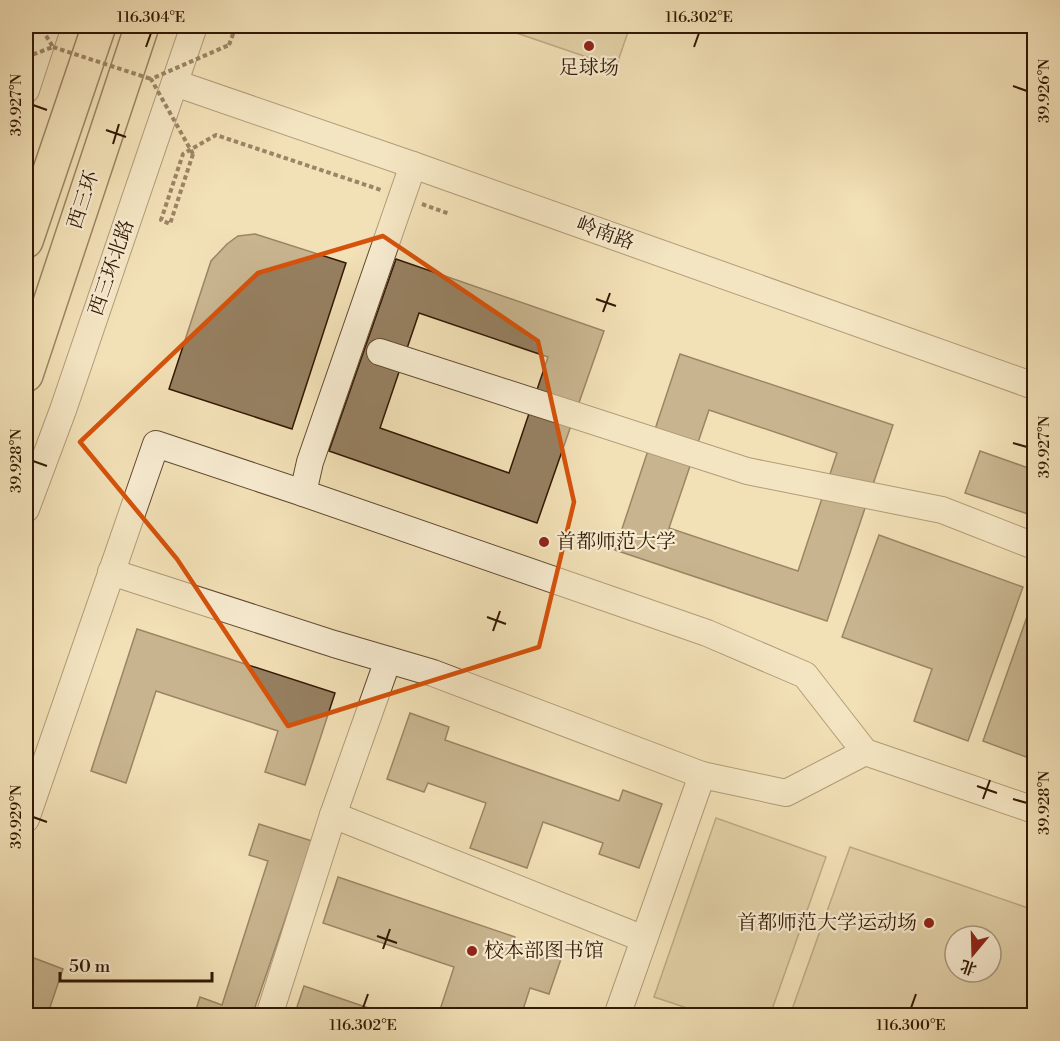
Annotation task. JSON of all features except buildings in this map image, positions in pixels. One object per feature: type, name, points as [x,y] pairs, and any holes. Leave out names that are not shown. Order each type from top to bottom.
[{"type":"highway","points":[[26,241],[99,26]]},
{"type":"highway","name":"西三环","points":[[26,375],[142,26]]},
{"type":"street","name":"西三环北路","points":[[26,509],[63,410],[163,81],[194,26]]},
{"type":"street","points":[[26,90],[42,33]]},
{"type":"street","name":"岭南路","points":[[163,81],[413,165],[1035,386]]},
{"type":"street","points":[[303,493],[309,462],[413,165]]},
{"type":"street","points":[[380,352],[747,471],[942,510],[1035,546]]},
{"type":"street","points":[[26,819],[156,444],[707,633],[805,675],[865,752],[1035,810]]},
{"type":"street","points":[[111,572],[334,644],[433,673],[702,775],[786,793],[865,752]]},
{"type":"street","points":[[269,1016],[333,815],[388,660]]},
{"type":"street","points":[[617,1016],[702,775]]},
{"type":"street","points":[[333,815],[644,939]]},
{"type":"path","points":[[163,81],[229,45],[236,26]]},
{"type":"path","points":[[26,57],[42,33],[163,81],[193,154],[170,225],[161,220],[183,154],[216,135],[450,214]]},
{"type":"highlighted area","points":[[383,236],[538,341],[574,502],[539,647],[288,726],[177,559],[80,442],[258,273]]},
{"type":"shaded area","name":"足球场","points":[[496,26],[630,26],[616,67]]},
{"type":"shaded area","points":[[716,818],[826,857],[770,1015],[708,1015],[654,997]]},
{"type":"shaded area","name":"首都师范大学运动场","points":[[850,847],[1034,910],[1034,1015],[790,1015]]},
{"type":"place","name":"足球场","points":[[589,46]]},
{"type":"place","name":"首都师范大学","points":[[544,542]]},
{"type":"place","name":"首都师范大学运动场","points":[[929,923]]},
{"type":"place","name":"校本部图书馆","points":[[472,951]]}]
